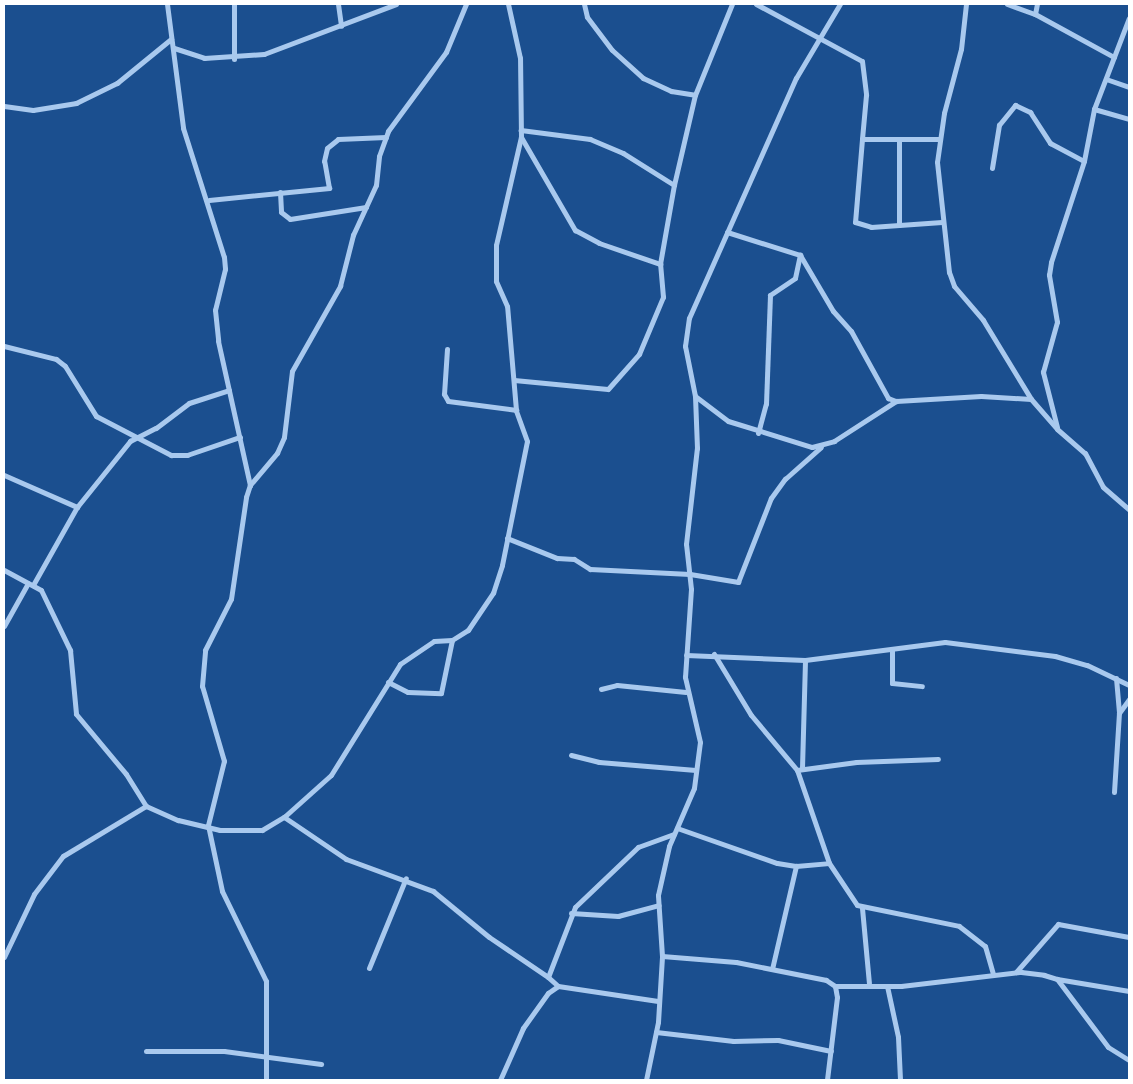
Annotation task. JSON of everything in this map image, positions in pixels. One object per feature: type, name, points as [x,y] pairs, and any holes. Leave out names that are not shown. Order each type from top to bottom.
[{"type":"street","points":[[167,4],[183,128],[209,200],[224,257],[225,269],[215,310],[229,390],[250,485]]},
{"type":"street","points":[[234,4],[234,59]]},
{"type":"street","points":[[338,4],[341,26]]},
{"type":"street","points":[[174,48],[204,58],[234,59],[264,54],[341,26],[389,5],[396,4]]},
{"type":"street","points":[[266,1080],[266,981],[222,891],[208,825],[224,761],[202,686],[202,668],[210,634],[231,599],[241,520],[250,485],[277,453],[284,436],[292,371],[340,286],[353,235],[376,185],[379,156],[386,137],[446,52],[466,4]]},
{"type":"street","points":[[4,570],[41,590],[70,650],[76,714],[126,774],[146,806],[178,820],[208,825],[220,830],[251,832],[284,816],[331,775],[400,664],[434,640],[452,640],[468,630],[489,599],[507,538],[527,441],[516,410],[507,306],[496,280],[496,245],[521,137],[520,58],[508,4]]},
{"type":"street","points":[[584,4],[586,17],[612,50],[643,78],[671,91],[695,94]]},
{"type":"street","points":[[514,380],[608,388],[646,343],[663,297],[660,264],[674,185],[695,94],[732,4]]},
{"type":"street","points":[[756,4],[820,35],[862,61],[866,95],[855,222],[871,227],[942,222]]},
{"type":"street","points":[[646,1080],[656,1032],[662,956],[658,895],[676,831],[694,788],[700,742],[686,692],[690,574],[686,544],[696,448],[695,396],[685,346],[689,318],[796,78],[840,4]]},
{"type":"street","points":[[966,4],[961,50],[939,139],[942,222],[954,286],[983,320],[1031,399],[1057,429],[1085,453],[1096,478],[1129,510]]},
{"type":"street","points":[[1007,4],[1034,14],[1114,57]]},
{"type":"street","points":[[1034,14],[1037,4]]},
{"type":"street","points":[[1057,429],[1044,383],[1057,322],[1049,275],[1084,161],[1094,109],[1129,18]]},
{"type":"street","points":[[4,106],[43,110],[76,103],[117,83],[171,39]]},
{"type":"street","points":[[1106,79],[1129,87]]},
{"type":"street","points":[[992,168],[999,125],[1015,105],[1030,112],[1050,143],[1084,161]]},
{"type":"street","points":[[1094,109],[1129,119]]},
{"type":"street","points":[[521,130],[590,139],[624,152],[674,185]]},
{"type":"street","points":[[209,200],[329,188],[324,161],[327,148],[338,139],[386,137]]},
{"type":"street","points":[[521,137],[575,230],[599,243],[660,264]]},
{"type":"street","points":[[862,138],[899,140],[939,139]]},
{"type":"street","points":[[899,140],[899,225]]},
{"type":"street","points":[[280,192],[281,212],[290,219],[366,207]]},
{"type":"street","points":[[727,232],[800,255],[833,311],[859,344],[883,395],[896,402]]},
{"type":"street","points":[[758,433],[766,404],[770,295],[796,278],[800,255]]},
{"type":"street","points":[[4,346],[56,359],[66,366],[96,416],[177,456],[240,437]]},
{"type":"street","points":[[447,349],[444,394],[448,401],[516,410]]},
{"type":"street","points":[[4,626],[77,506],[136,436],[156,428],[189,403],[229,390]]},
{"type":"street","points":[[695,396],[728,421],[758,433],[821,447]]},
{"type":"street","points":[[507,538],[556,558],[574,559],[590,569],[690,574],[738,582],[771,498],[785,479],[821,447],[896,402],[981,396],[1031,399]]},
{"type":"street","points":[[4,475],[77,506]]},
{"type":"street","points":[[388,682],[408,692],[441,693],[452,640]]},
{"type":"street","points":[[686,655],[714,654],[805,660],[944,642],[1056,656],[1116,678],[1129,685]]},
{"type":"street","points":[[892,650],[892,683],[922,686]]},
{"type":"street","points":[[714,654],[751,715],[799,769]]},
{"type":"street","points":[[805,660],[799,769],[829,862],[862,908],[869,983]]},
{"type":"street","points":[[1114,792],[1119,713],[1116,678]]},
{"type":"street","points":[[601,688],[617,685],[686,692]]},
{"type":"street","points":[[1119,713],[1129,699]]},
{"type":"street","points":[[571,755],[599,762],[696,770]]},
{"type":"street","points":[[799,769],[938,759]]},
{"type":"street","points":[[4,957],[48,871],[88,839],[146,806]]},
{"type":"street","points":[[284,816],[346,858],[406,878],[433,891],[489,937],[548,976],[558,986],[658,1001]]},
{"type":"street","points":[[548,976],[571,913],[584,894],[638,847],[676,831],[796,866],[829,862]]},
{"type":"street","points":[[772,970],[796,866]]},
{"type":"street","points":[[369,968],[406,878]]},
{"type":"street","points":[[571,913],[618,916],[659,905]]},
{"type":"street","points":[[862,908],[959,926],[985,946],[993,974]]},
{"type":"street","points":[[1016,972],[1058,924],[1129,937]]},
{"type":"street","points":[[662,956],[716,959],[826,980],[835,986],[869,983],[887,986],[1016,972],[1129,990]]},
{"type":"street","points":[[1057,979],[1108,1047],[1129,1060]]},
{"type":"street","points":[[500,1080],[523,1028],[548,992],[558,986]]},
{"type":"street","points":[[827,1080],[832,1051],[835,986]]},
{"type":"street","points":[[887,986],[898,1037],[900,1080]]},
{"type":"street","points":[[656,1032],[733,1041],[778,1040],[832,1051]]},
{"type":"street","points":[[146,1051],[266,1055],[321,1064]]}]
